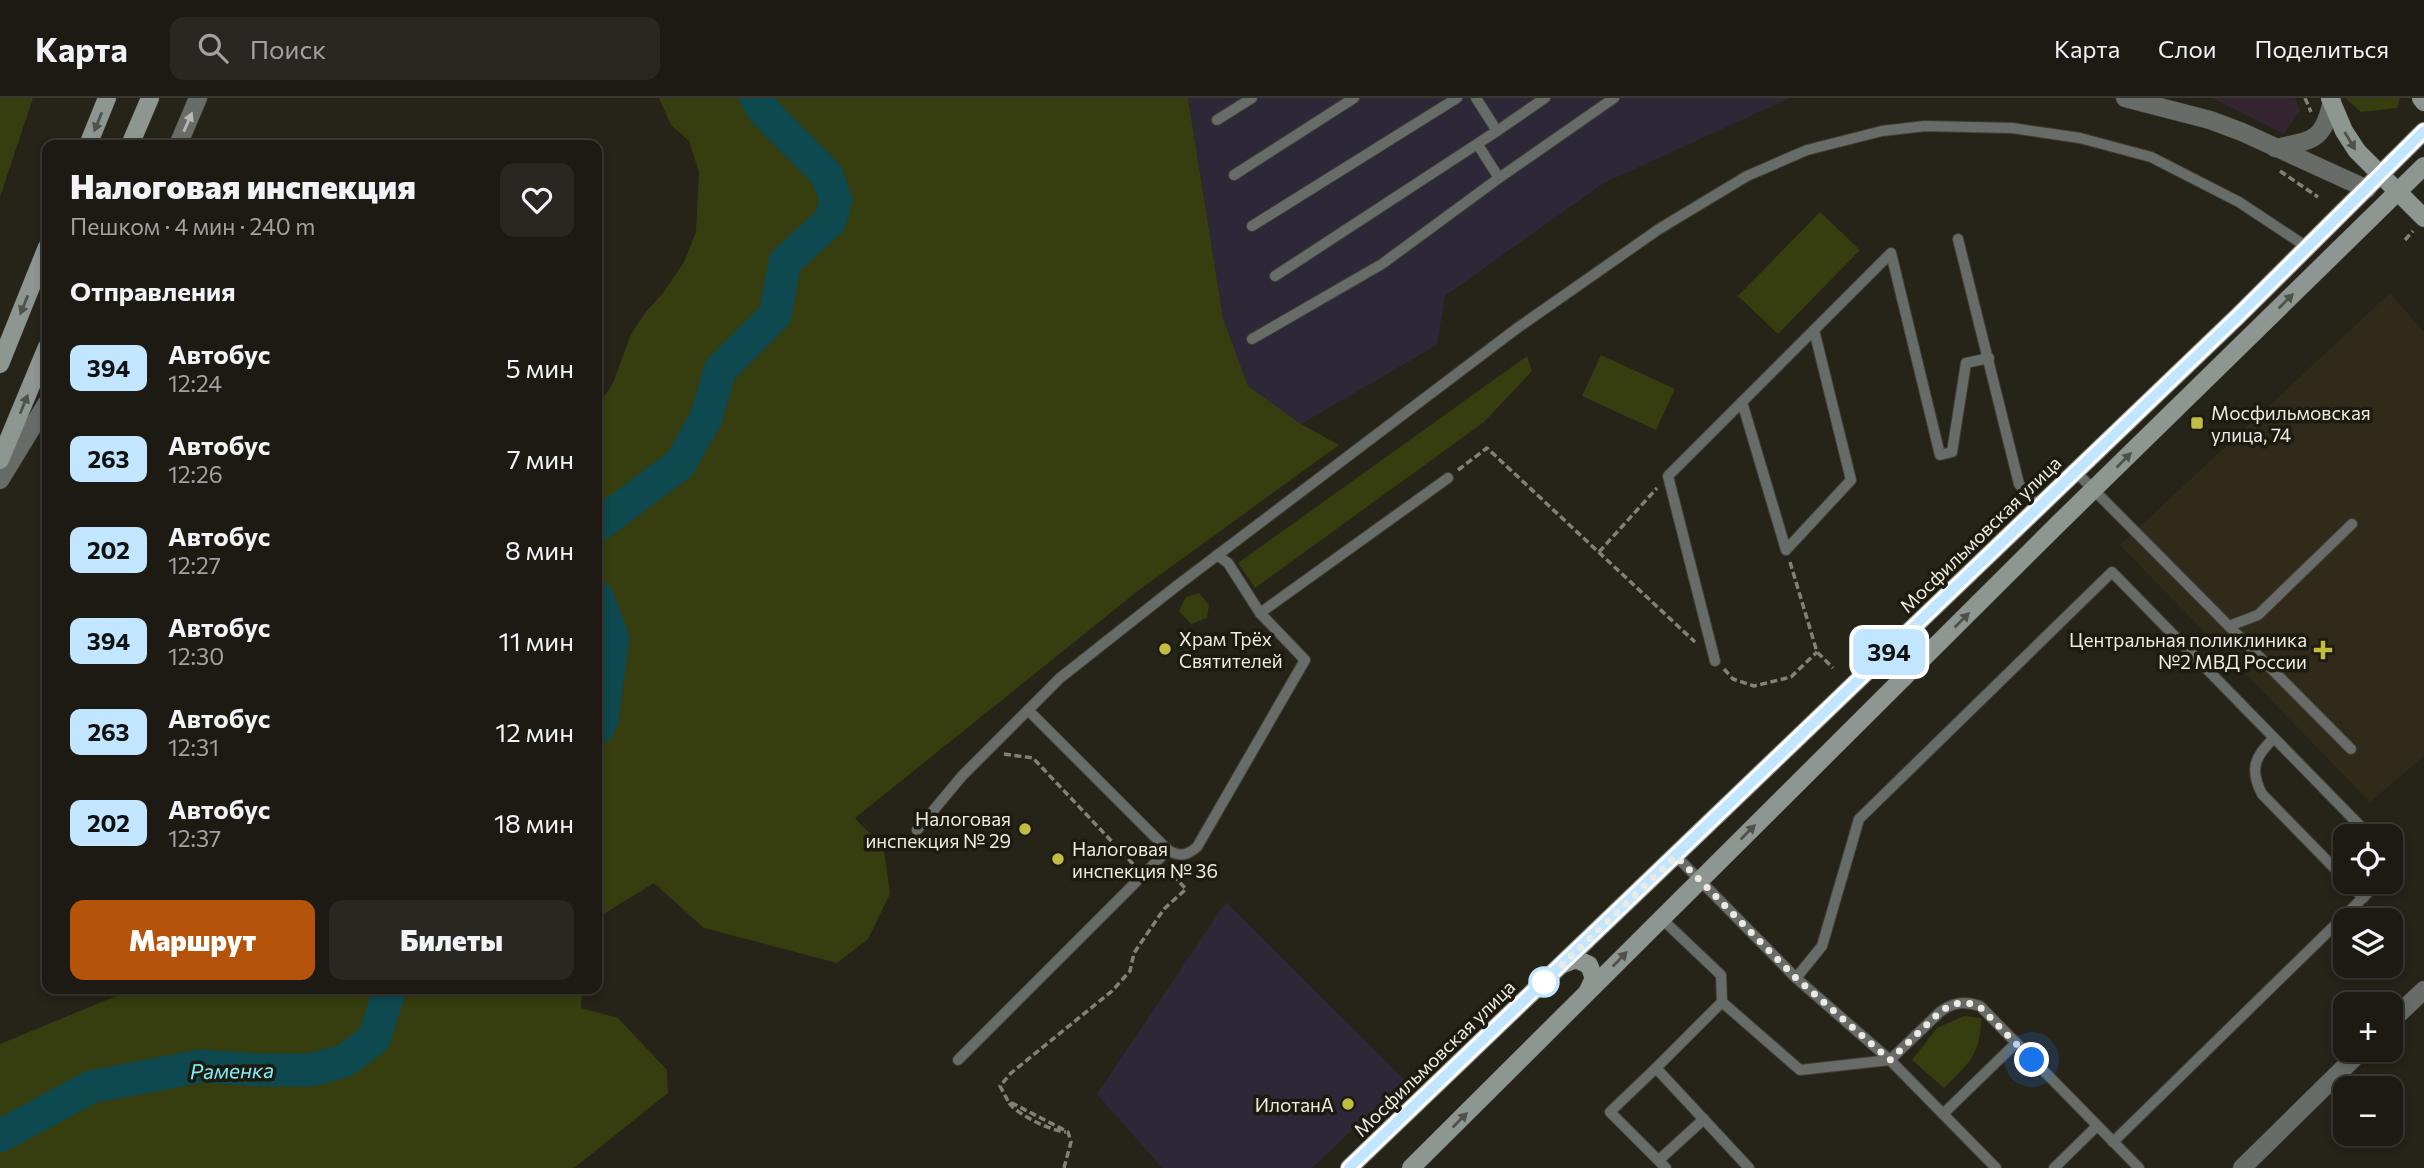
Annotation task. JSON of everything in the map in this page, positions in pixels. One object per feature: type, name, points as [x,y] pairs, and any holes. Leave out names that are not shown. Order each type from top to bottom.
[{"type":"main road","points":[[90,140],[107,98]]},
{"type":"main road","points":[[132,140],[150,98]]},
{"type":"main road","points":[[2331,100],[2344,131],[2357,151],[2424,218]]},
{"type":"main road","name":"Мосфильмовская улица","points":[[1349,1168],[2038,507],[2424,131]]},
{"type":"main road","points":[[1419,1165],[1699,880],[2424,166]]},
{"type":"main road","points":[[0,363],[42,259]]},
{"type":"main road","points":[[0,460],[42,359]]},
{"type":"main road","points":[[1563,964],[1576,959],[1589,965],[1594,978],[1588,991]]},
{"type":"street","points":[[180,140],[198,98]]},
{"type":"street","points":[[2125,98],[2210,120],[2367,189]]},
{"type":"street","points":[[2275,148],[2302,142],[2320,133],[2327,121],[2331,100]]},
{"type":"street","points":[[0,481],[42,410]]},
{"type":"street","points":[[2403,1012],[2422,997]]},
{"type":"street","points":[[2242,1168],[2350,1062]]},
{"type":"lane","points":[[1217,120],[1252,98]]},
{"type":"lane","points":[[1234,174],[1354,98]]},
{"type":"lane","points":[[1252,226],[1457,98]]},
{"type":"lane","points":[[1476,98],[1497,131]]},
{"type":"lane","points":[[1252,339],[1382,264],[1614,98]]},
{"type":"lane","points":[[1275,275],[1478,145],[1541,99]]},
{"type":"lane","points":[[917,830],[962,776],[1060,678],[1217,555],[1505,338],[1659,229],[1746,176],[1807,150],[1882,131],[1925,126],[2012,128],[2080,138],[2151,157],[2239,202],[2307,247]]},
{"type":"lane","points":[[1478,145],[1499,178]]},
{"type":"lane","points":[[1958,239],[2019,484],[2038,507]]},
{"type":"lane","points":[[1715,661],[1668,476],[1891,253],[1940,455],[1952,452],[1966,363],[1989,358]]},
{"type":"lane","points":[[1786,550],[1851,480],[1814,330]]},
{"type":"lane","points":[[1742,402],[1786,550]]},
{"type":"lane","points":[[2075,471],[2351,749]]},
{"type":"lane","points":[[1260,613],[1448,478]]},
{"type":"lane","points":[[2229,626],[2258,615],[2352,524]]},
{"type":"lane","points":[[1028,710],[1168,850],[1177,855],[1187,855],[1197,847],[1305,660],[1260,613],[1228,563],[1217,555]]},
{"type":"lane","points":[[1796,978],[1822,946],[1859,819],[2112,572],[2358,824]]},
{"type":"lane","points":[[2274,738],[2260,751],[2256,762],[2255,772],[2262,794],[2333,868]]},
{"type":"lane","points":[[958,1060],[1168,850]]},
{"type":"lane","points":[[1676,856],[1796,978],[1890,1060],[1996,1168]]},
{"type":"lane","points":[[2359,894],[2363,898]]},
{"type":"lane","points":[[2113,1142],[2367,894]]},
{"type":"lane","points":[[1661,918],[1721,975],[1721,1002],[1611,1112],[1662,1164],[1704,1119]]},
{"type":"lane","points":[[1721,1002],[1800,1070],[1890,1060],[1949,1006],[1959,1003],[1979,1006],[2138,1168]]},
{"type":"lane","points":[[1943,1114],[2016,1043]]},
{"type":"lane","points":[[1656,1068],[1749,1168]]},
{"type":"lane","points":[[2054,1168],[2097,1126]]},
{"type":"path","points":[[2272,167],[2318,197]]},
{"type":"path","points":[[1448,478],[1486,448],[1733,679],[1754,686],[1791,677],[1817,652]]},
{"type":"path","points":[[1599,552],[1668,476]]},
{"type":"path","points":[[1786,550],[1817,652],[1833,668]]},
{"type":"path","points":[[988,751],[1032,758],[1143,875]]},
{"type":"path","points":[[1064,1168],[1071,1142],[1068,1132],[1008,1101],[1000,1086],[1011,1073],[1112,991],[1130,971],[1134,953],[1164,909],[1186,888],[1157,860]]},
{"type":"shaded area","points":[[1188,98],[1790,98],[1604,183],[1445,296],[1437,345],[1301,424],[1248,386],[1223,318]]},
{"type":"shaded area","points":[[2212,98],[2295,98],[2300,110],[2284,134]]},
{"type":"shaded area","name":"Центральная поликлиника №2 МВД России","points":[[2390,293],[2424,332],[2424,756],[2370,802],[2120,545]]},
{"type":"shaded area","points":[[1226,902],[1405,1080],[1312,1168],[1162,1168],[1097,1094]]},
{"type":"green space","points":[[0,98],[33,98],[0,197]]},
{"type":"green space","points":[[659,98],[1188,98],[1223,318],[1248,386],[1301,424],[1339,445],[1139,590],[855,818],[884,849],[890,894],[868,939],[837,963],[704,928],[654,883],[602,915],[602,400],[613,383],[631,334],[684,262],[696,232],[699,172],[689,141],[671,125]]},
{"type":"green space","points":[[2345,98],[2400,98],[2397,108],[2361,112]]},
{"type":"green space","points":[[1820,212],[1860,250],[1778,334],[1738,296]]},
{"type":"green space","points":[[1601,355],[1675,389],[1656,430],[1582,396]]},
{"type":"green space","points":[[1527,356],[1532,371],[1484,422],[1255,588],[1238,563]]},
{"type":"green space","points":[[1199,593],[1209,605],[1207,618],[1191,624],[1179,611],[1186,597]]},
{"type":"green space","points":[[121,994],[582,994],[581,1008],[618,1018],[667,1070],[668,1093],[574,1168],[0,1168],[0,1044]]},
{"type":"green space","points":[[1964,1016],[1981,1018],[1979,1041],[1972,1058],[1944,1088],[1912,1060],[1937,1028]]},
{"type":"waterway","name":"Раменка","points":[[602,522],[680,464],[706,418],[720,370],[775,315],[785,262],[830,221],[836,200],[827,175],[765,112],[756,98]]},
{"type":"waterway","name":"Раменка","points":[[602,610],[613,638],[602,719]]},
{"type":"waterway","name":"Раменка","points":[[0,1136],[91,1087],[201,1066],[311,1070],[344,1061],[374,1039],[388,994]]},
{"type":"bus line","name":"394","points":[[1349,1168],[2238,316],[2424,131]]},
{"type":"place","name":"Мосфильмовская улица, 74","points":[[2197,423]]},
{"type":"place","name":"Храм Трёх Святителей","points":[[1165,649]]},
{"type":"place","name":"Центральная поликлиника №2 МВД России","points":[[2323,650]]},
{"type":"place","name":"Налоговая инспекция № 29","points":[[1025,829]]},
{"type":"place","name":"Налоговая инспекция № 36","points":[[1058,859]]},
{"type":"place","name":"ИлотанА","points":[[1348,1104]]},
{"type":"route","points":[[1544,982],[1676,856],[1796,978],[1890,1060],[1940,1012],[1949,1006],[1968,1002],[1979,1006],[2032,1060]]}]
